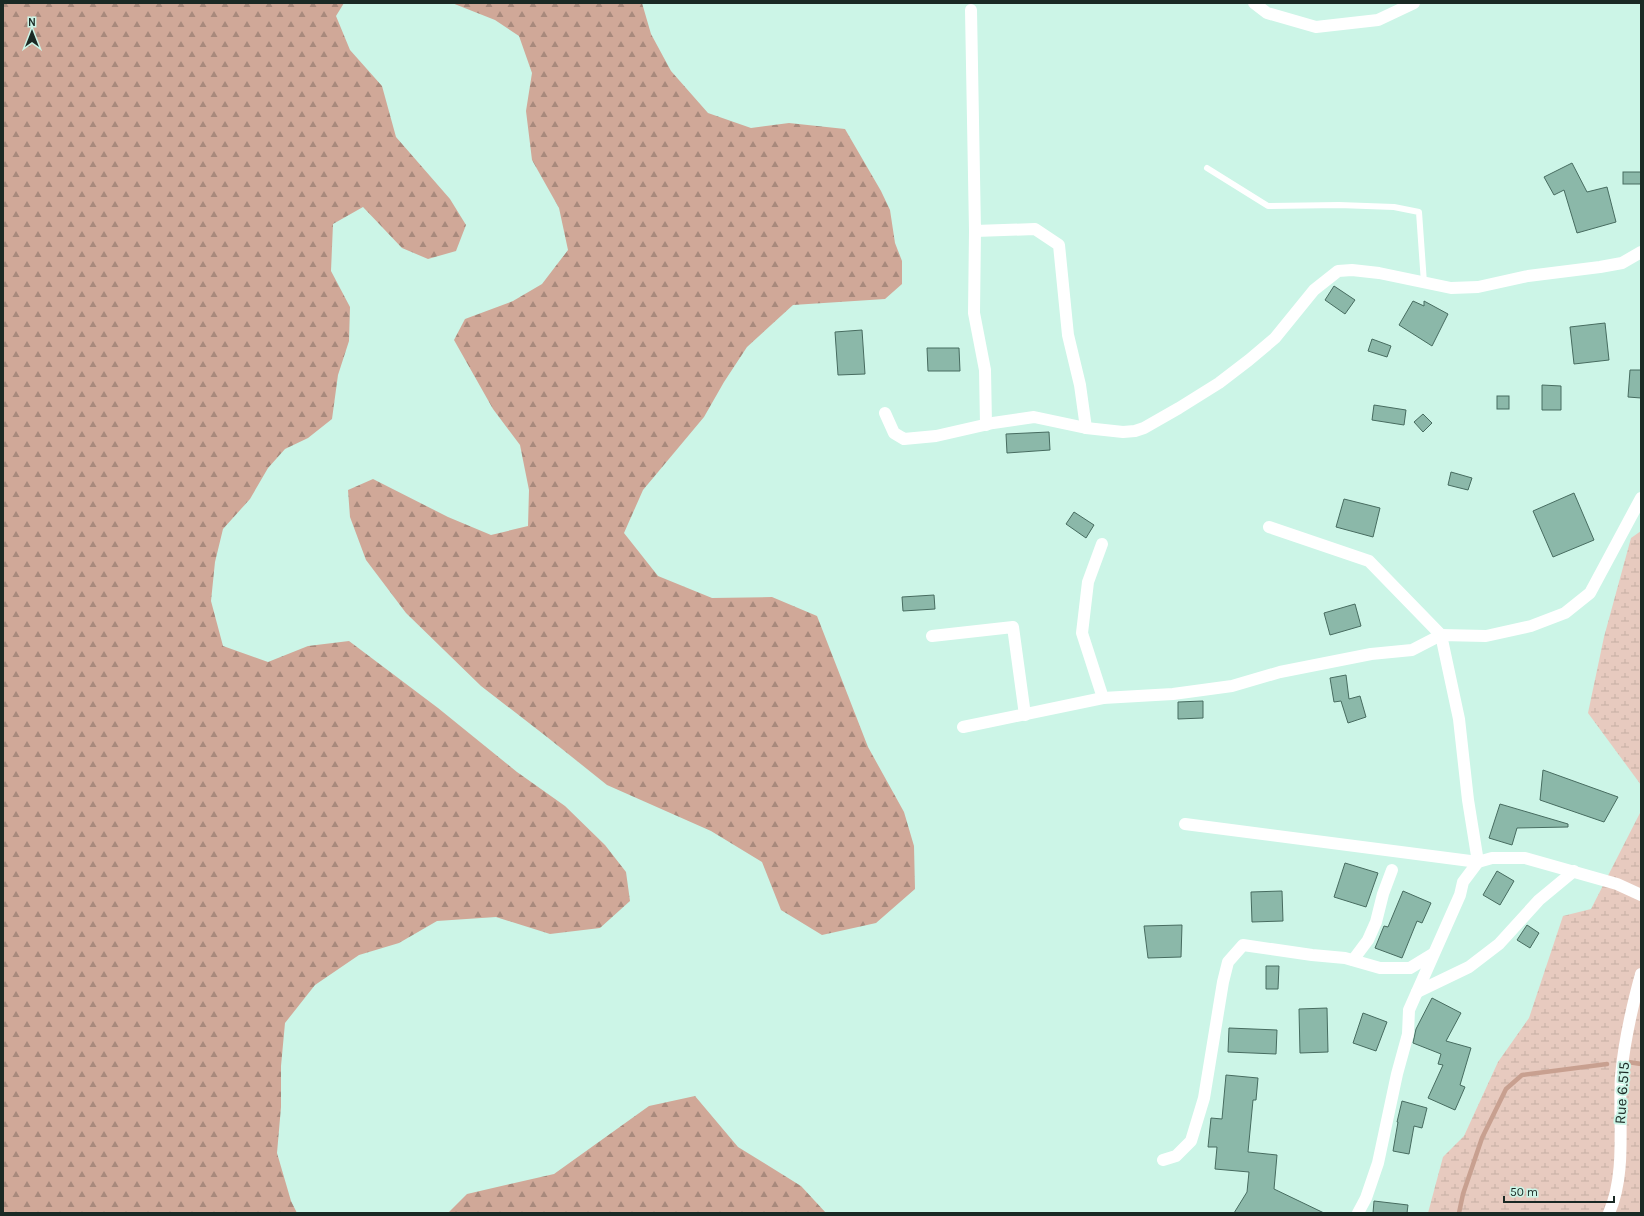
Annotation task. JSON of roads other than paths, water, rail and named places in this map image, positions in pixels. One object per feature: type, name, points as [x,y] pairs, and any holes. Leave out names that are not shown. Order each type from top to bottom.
[{"type":"street","points":[[1254,3],[1268,13],[1316,27],[1378,20],[1414,3]]},
{"type":"street","points":[[971,10],[975,231],[974,313],[985,370],[986,425]]},
{"type":"street","points":[[975,231],[1035,229],[1058,246],[1068,336],[1080,384],[1086,428]]},
{"type":"street","points":[[884,413],[894,433],[904,439],[936,436],[986,425],[1034,417],[1086,428],[1123,432],[1135,431],[1144,428],[1179,408],[1219,383],[1275,338],[1314,290],[1338,271],[1352,270],[1379,272],[1450,288],[1478,287],[1528,276],[1600,267],[1622,262],[1641,252]]},
{"type":"street","points":[[963,728],[1103,698],[1173,694],[1232,686],[1280,672],[1315,665],[1371,654],[1412,650],[1441,635],[1486,636],[1531,626],[1565,613],[1590,593],[1641,498]]},
{"type":"street","points":[[1269,527],[1369,561],[1441,635],[1459,719],[1468,800],[1478,862],[1462,882],[1460,895],[1409,1010],[1408,1034],[1397,1074],[1378,1163],[1366,1198],[1358,1213]]},
{"type":"street","points":[[1102,544],[1088,582],[1082,633],[1103,698]]},
{"type":"street","points":[[932,636],[1013,628],[1025,714]]},
{"type":"street","points":[[1185,824],[1478,862],[1492,858],[1525,858],[1617,884],[1641,895]]},
{"type":"street","points":[[1353,960],[1368,940],[1376,922],[1383,894],[1392,870]]},
{"type":"street","points":[[1417,992],[1469,967],[1498,944],[1539,900],[1574,871]]},
{"type":"street","points":[[1163,1160],[1176,1156],[1191,1141],[1204,1098],[1223,982],[1228,962],[1243,945],[1353,960],[1380,968],[1410,968],[1433,954]]},
{"type":"street","name":"Rue 6.515","points":[[1608,1213],[1613,1204],[1617,1187],[1621,1077],[1630,1018],[1641,974]]},
{"type":"lane","points":[[1207,168],[1268,206],[1339,205],[1386,207],[1419,212],[1424,283]]},
{"type":"waterway","points":[[1628,1062],[1641,1064]]},
{"type":"waterway","points":[[1459,1213],[1463,1194],[1482,1138],[1506,1089],[1522,1075],[1607,1064]]}]
